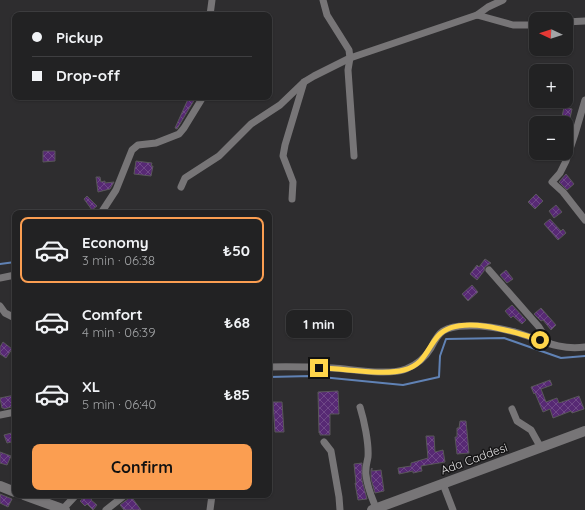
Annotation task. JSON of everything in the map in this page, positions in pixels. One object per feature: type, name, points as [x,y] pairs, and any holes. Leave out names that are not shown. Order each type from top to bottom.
[{"type":"main road","name":"Ada Caddesi","points":[[374,509],[585,432]]},
{"type":"main road","points":[[0,486],[12,491]]},
{"type":"main road","points":[[32,498],[64,510]]},
{"type":"street","points":[[210,12],[212,0]]},
{"type":"street","points":[[323,0],[327,15],[349,50],[350,58],[348,70],[354,156]]},
{"type":"street","points":[[181,187],[185,178],[219,156],[251,124],[280,105],[304,82],[314,76],[350,58],[477,15],[488,7],[503,0]]},
{"type":"street","points":[[477,15],[513,25],[529,25]]},
{"type":"street","points":[[573,22],[585,21]]},
{"type":"street","points":[[292,199],[293,182],[283,156],[304,82]]},
{"type":"street","points":[[103,210],[116,190],[132,150],[138,145],[156,143],[179,134],[201,100]]},
{"type":"street","points":[[585,100],[566,161],[560,173],[552,182],[585,220]]},
{"type":"street","points":[[489,270],[539,327],[550,343]]},
{"type":"street","points":[[0,278],[12,276]]},
{"type":"street","points":[[0,306],[5,313],[12,316]]},
{"type":"street","points":[[272,367],[386,371],[405,370],[418,363],[423,358],[443,331],[452,327],[467,326],[496,328],[515,332],[563,348],[575,349],[585,347]]},
{"type":"street","points":[[360,407],[364,418],[367,441],[368,456],[366,476],[374,509]]},
{"type":"street","points":[[512,409],[517,421],[531,430],[541,448]]},
{"type":"street","points":[[0,415],[12,413]]},
{"type":"street","points":[[324,442],[331,451],[340,510]]},
{"type":"street","points":[[443,484],[453,510]]},
{"type":"street","points":[[64,510],[74,498]]},
{"type":"street","points":[[106,510],[121,498]]},
{"type":"street","points":[[210,510],[212,498]]},
{"type":"building","points":[[188,100],[194,100],[177,129],[175,128]]},
{"type":"building","points":[[564,108],[572,109],[570,116],[562,116]]},
{"type":"building","points":[[43,151],[55,151],[55,161],[43,162]]},
{"type":"building","points":[[136,161],[152,163],[151,166],[153,166],[151,176],[134,174]]},
{"type":"building","points":[[566,174],[574,184],[567,190],[559,182]]},
{"type":"building","points":[[96,177],[100,177],[101,182],[114,182],[110,189],[98,192]]},
{"type":"building","points":[[536,194],[543,201],[535,209],[528,202]]},
{"type":"building","points":[[87,196],[97,206],[92,210],[84,199]]},
{"type":"building","points":[[556,205],[562,212],[554,218],[549,211]]},
{"type":"building","points":[[550,219],[561,231],[563,229],[566,233],[558,240],[544,224]]},
{"type":"building","points":[[485,259],[491,263],[485,267],[484,271],[477,280],[470,274],[477,265],[479,267]]},
{"type":"building","points":[[506,270],[513,279],[507,283],[500,275]]},
{"type":"building","points":[[472,285],[478,292],[468,301],[462,294]]},
{"type":"building","points":[[512,305],[526,320],[522,324],[513,316],[511,318],[505,311]]},
{"type":"building","points":[[541,308],[556,325],[551,330],[543,320],[541,321],[534,314]]},
{"type":"building","points":[[3,342],[12,349],[6,358],[0,354],[0,347]]},
{"type":"building","points":[[550,380],[552,385],[541,389],[546,402],[557,398],[559,403],[579,396],[584,409],[572,413],[571,411],[553,418],[550,409],[543,412],[531,387]]},
{"type":"building","points":[[338,391],[339,414],[330,414],[330,435],[320,435],[318,392]]},
{"type":"building","points":[[12,396],[12,407],[4,409],[2,408],[0,398]]},
{"type":"building","points":[[273,402],[282,402],[284,432],[275,432]]},
{"type":"building","points":[[460,421],[466,421],[469,453],[457,454],[455,437],[457,437],[457,428],[459,428]]},
{"type":"building","points":[[12,433],[12,442],[7,443],[4,435]]},
{"type":"building","points":[[426,436],[434,436],[435,452],[443,450],[445,462],[421,466],[422,471],[399,474],[398,468],[411,466],[411,463],[428,458]]},
{"type":"building","points":[[0,452],[11,456],[7,465],[0,463]]},
{"type":"building","points":[[362,463],[362,480],[367,499],[358,500],[354,464]]},
{"type":"building","points":[[372,468],[372,471],[381,470],[384,491],[375,493],[371,479]]},
{"type":"building","points":[[0,494],[12,499],[8,507],[0,503]]},
{"type":"building","points":[[84,498],[93,498],[91,500],[97,505],[93,510],[87,504],[85,506],[80,501]]},
{"type":"building","points":[[132,498],[141,510],[124,510],[120,505]]},
{"type":"waterway","points":[[0,264],[12,262]]},
{"type":"waterway","points":[[272,377],[311,376],[403,385],[439,377],[440,356],[446,339],[504,338],[561,358],[585,356]]},
{"type":"route","points":[[319,368],[363,371],[405,370],[418,363],[430,350],[443,331],[452,327],[467,326],[496,328],[540,340]]}]
